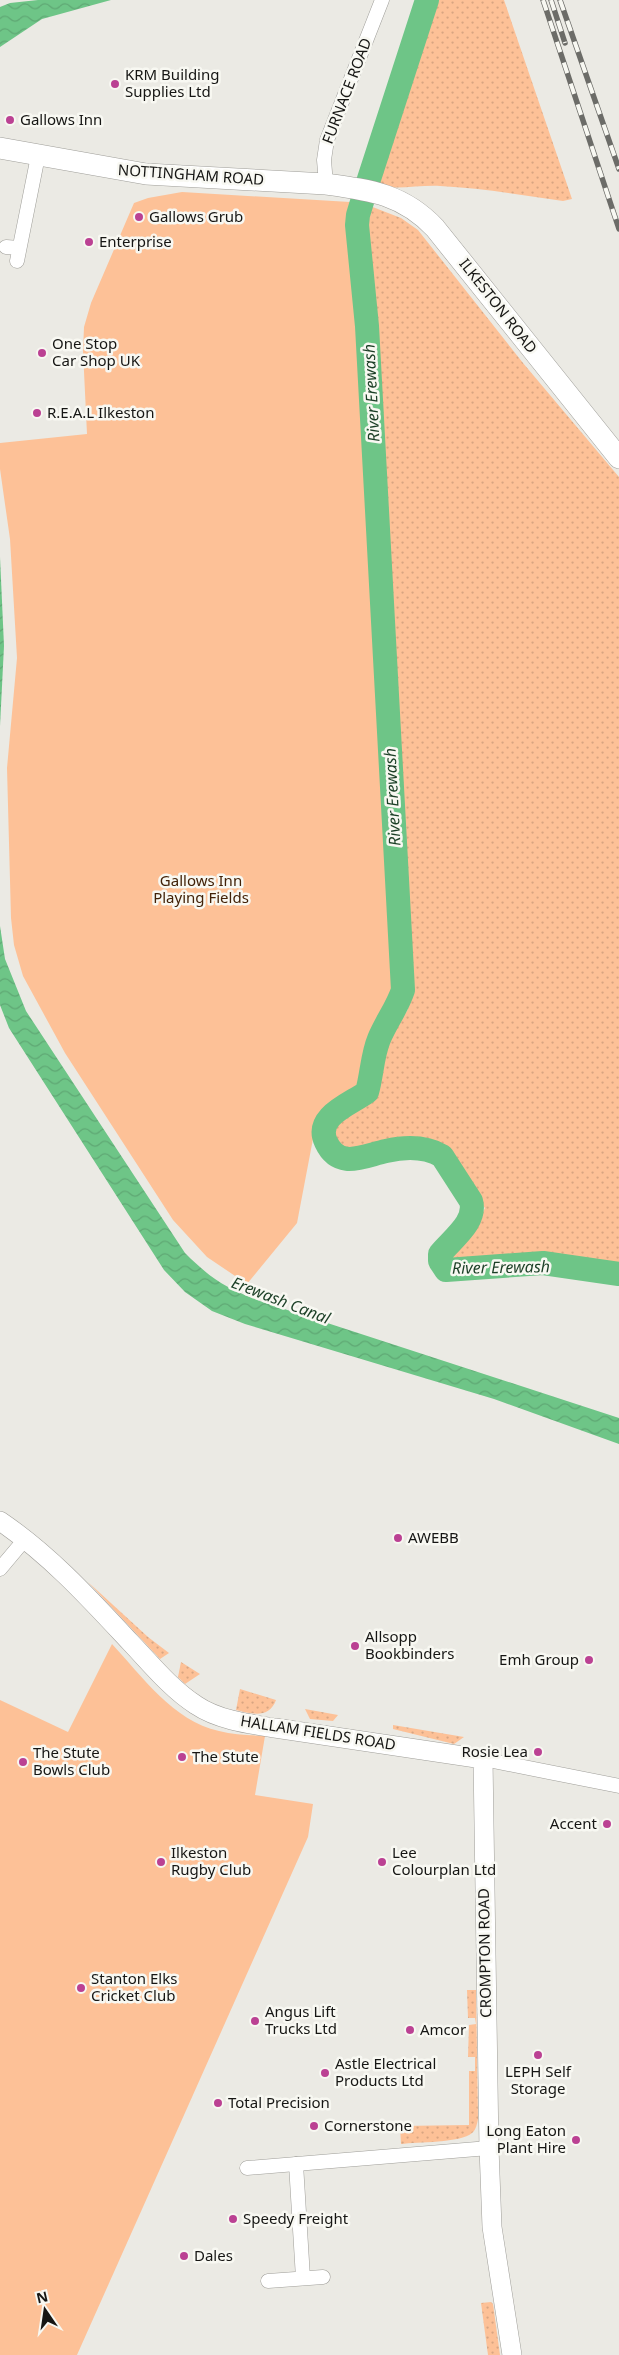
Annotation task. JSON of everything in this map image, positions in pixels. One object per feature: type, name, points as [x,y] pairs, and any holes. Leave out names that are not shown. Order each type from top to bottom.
[{"type":"main road","name":"NOTTINGHAM ROAD","points":[[0,148],[146,174],[326,184],[353,188]]},
{"type":"main road","name":"ILKESTON ROAD","points":[[353,188],[377,192],[411,206],[432,224],[619,458]]},
{"type":"street","name":"FURNACE ROAD","points":[[326,184],[324,160],[328,140],[382,0]]},
{"type":"street","points":[[14,252],[38,156]]},
{"type":"street","name":"HALLAM FIELDS ROAD","points":[[0,1521],[26,1538],[56,1564],[165,1678],[187,1699],[203,1709],[245,1723],[483,1759],[619,1786]]},
{"type":"street","points":[[0,1569],[26,1538]]},
{"type":"street","name":"CROMPTON ROAD","points":[[483,1759],[489,2148],[494,2241],[512,2355]]},
{"type":"street","points":[[247,2168],[489,2148]]},
{"type":"street","points":[[296,2164],[303,2278]]},
{"type":"street","points":[[268,2281],[323,2277]]},
{"type":"green space","points":[[439,0],[504,0],[572,199],[563,201],[455,187],[394,188],[379,186],[412,67]]},
{"type":"green space","name":"Gallows Inn Playing Fields","points":[[182,192],[350,202],[347,230],[358,321],[397,996],[372,1045],[362,1089],[354,1097],[326,1113],[316,1123],[297,1223],[247,1284],[207,1257],[173,1220],[65,1053],[23,976],[14,945],[11,918],[7,768],[17,658],[10,539],[0,469],[0,443],[87,434],[83,351],[84,327],[91,303],[134,203],[148,198]]},
{"type":"green space","points":[[370,206],[401,218],[418,230],[523,363],[619,477],[619,1268],[546,1260],[449,1263],[446,1260],[447,1253],[478,1221],[485,1208],[462,1183],[443,1148],[409,1143],[353,1154],[336,1150],[335,1128],[339,1121],[374,1097],[384,1043],[407,1011],[411,1000],[401,759],[394,704],[384,485],[374,319],[366,237],[367,216]]},
{"type":"green space","points":[[88,1582],[148,1637],[169,1653],[160,1659]]},
{"type":"green space","points":[[112,1644],[160,1696],[187,1718],[202,1726],[219,1731],[265,1736],[255,1795],[313,1804],[308,1837],[77,2355],[0,2355],[0,1700],[68,1732]]},
{"type":"green space","points":[[181,1662],[200,1674],[185,1684],[178,1677]]},
{"type":"green space","points":[[240,1689],[276,1700],[273,1706],[264,1713],[254,1714],[236,1710]]},
{"type":"green space","points":[[305,1709],[338,1715],[333,1721],[310,1719]]},
{"type":"green space","points":[[393,1725],[464,1737],[454,1744],[393,1729]]},
{"type":"green space","points":[[467,1990],[476,1990],[478,2119],[475,2129],[472,2133],[459,2139],[401,2144],[400,2126],[469,2125],[469,2071],[475,2071],[475,2057],[468,2057],[469,2025],[476,2024],[475,2018],[468,2018]]},
{"type":"green space","points":[[491,2302],[493,2304],[500,2355],[488,2355],[481,2303]]},
{"type":"water","points":[[38,0],[111,0],[42,19],[0,47],[0,7],[10,3]]},
{"type":"water","points":[[0,557],[4,646],[0,726]]},
{"type":"water","points":[[0,926],[5,959],[26,1011],[185,1253],[205,1271],[233,1290],[269,1304],[619,1418],[619,1444],[494,1399],[245,1324],[212,1311],[185,1292],[164,1270],[9,1028],[0,1005]]},
{"type":"waterway","name":"River Erewash","points":[[427,0],[369,179],[358,215],[357,225],[367,326],[403,990],[377,1045],[367,1092],[329,1118],[325,1125],[324,1133],[331,1151],[345,1158],[360,1158],[407,1148],[429,1150],[442,1156],[471,1201],[472,1209],[467,1223],[440,1254],[440,1261],[446,1270],[543,1263],[619,1274]]},
{"type":"railway","points":[[543,0],[619,229]]},
{"type":"railway","points":[[551,0],[565,43]]},
{"type":"railway","points":[[560,0],[619,169]]},
{"type":"place","name":"KRM Building Supplies Ltd","points":[[115,84]]},
{"type":"place","name":"Gallows Inn","points":[[10,120]]},
{"type":"place","name":"Gallows Grub","points":[[139,217]]},
{"type":"place","name":"Enterprise","points":[[89,242]]},
{"type":"place","name":"One Stop Car Shop UK","points":[[42,353]]},
{"type":"place","name":"R.E.A.L Ilkeston","points":[[37,413]]},
{"type":"place","name":"AWEBB","points":[[398,1538]]},
{"type":"place","name":"Allsopp Bookbinders","points":[[355,1646]]},
{"type":"place","name":"Emh Group","points":[[589,1660]]},
{"type":"place","name":"Rosie Lea","points":[[538,1752]]},
{"type":"place","name":"The Stute","points":[[182,1757]]},
{"type":"place","name":"The Stute Bowls Club","points":[[23,1762]]},
{"type":"place","name":"Accent","points":[[607,1824]]},
{"type":"place","name":"Ilkeston Rugby Club","points":[[161,1862]]},
{"type":"place","name":"Lee Colourplan Ltd","points":[[382,1862]]},
{"type":"place","name":"Stanton Elks Cricket Club","points":[[81,1988]]},
{"type":"place","name":"Angus Lift Trucks Ltd","points":[[255,2021]]},
{"type":"place","name":"Amcor","points":[[410,2030]]},
{"type":"place","name":"LEPH Self Storage","points":[[538,2055]]},
{"type":"place","name":"Astle Electrical Products Ltd","points":[[325,2073]]},
{"type":"place","name":"Total Precision","points":[[218,2103]]},
{"type":"place","name":"Cornerstone","points":[[314,2126]]},
{"type":"place","name":"Long Eaton Plant Hire","points":[[576,2140]]},
{"type":"place","name":"Speedy Freight","points":[[233,2219]]},
{"type":"place","name":"Dales","points":[[184,2256]]},
{"type":"water label","name":"Erewash Canal","points":[[281,1300]]}]
